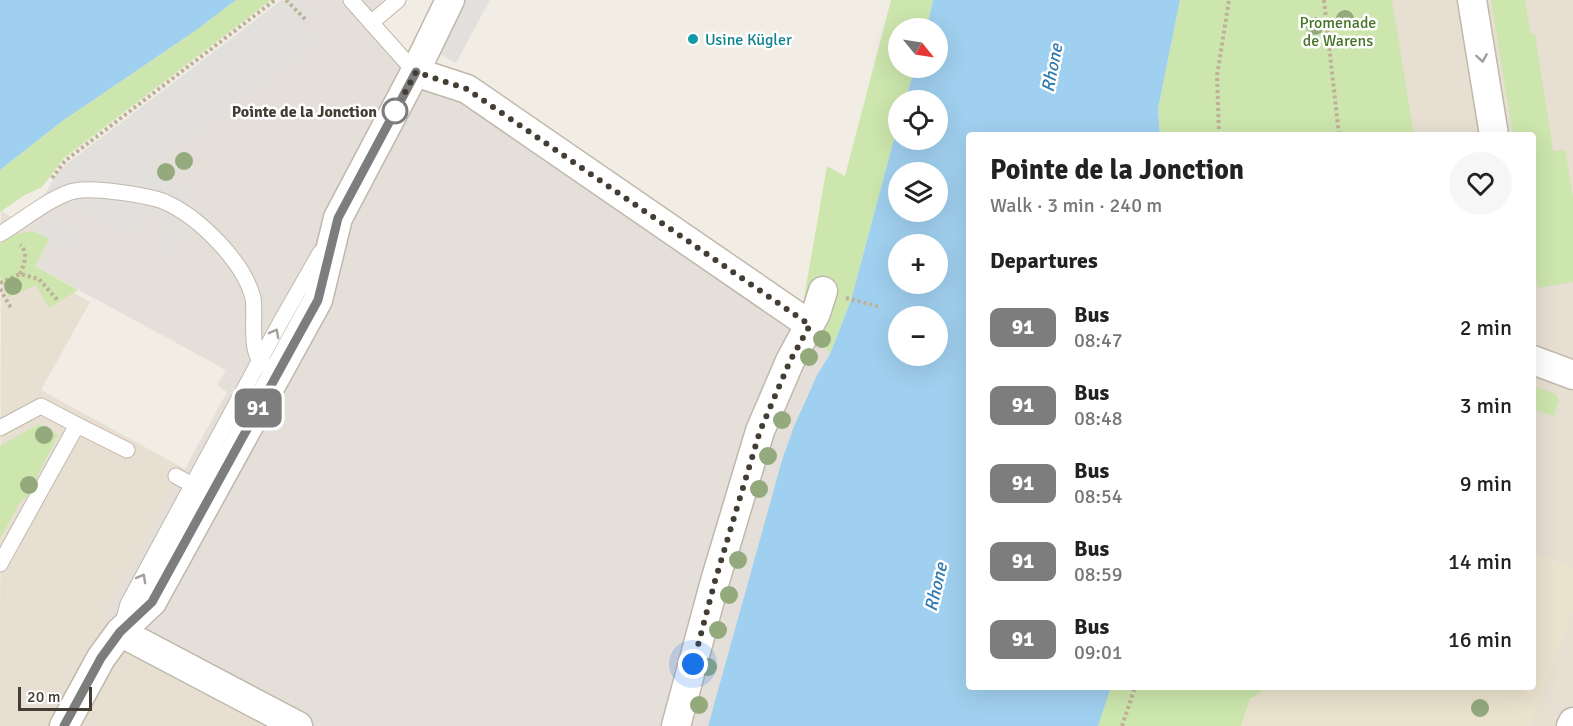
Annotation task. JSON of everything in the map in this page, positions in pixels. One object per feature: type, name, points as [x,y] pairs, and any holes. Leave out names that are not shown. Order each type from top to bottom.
[{"type":"street","points":[[64,726],[101,658],[120,632],[152,602],[202,490],[269,367],[318,300],[338,218],[416,72],[450,0]]},
{"type":"street","points":[[1472,0],[1494,132]]},
{"type":"street","points":[[416,72],[467,89],[810,325]]},
{"type":"street","points":[[676,726],[715,581],[760,431],[790,361],[810,325],[836,295]]},
{"type":"street","points":[[1536,361],[1573,375]]},
{"type":"street","points":[[120,632],[298,726]]},
{"type":"street","points":[[1571,726],[1573,722]]},
{"type":"lane","points":[[351,0],[416,72]]},
{"type":"lane","points":[[371,23],[398,0]]},
{"type":"lane","points":[[0,234],[62,194],[76,190],[115,192],[165,202],[207,232],[234,259],[252,297],[255,311],[256,354],[269,367]]},
{"type":"lane","points":[[0,428],[41,406],[127,450]]},
{"type":"lane","points":[[0,564],[78,425]]},
{"type":"lane","points":[[176,476],[202,490]]},
{"type":"path","points":[[50,181],[65,161],[275,0]]},
{"type":"path","points":[[286,0],[307,21]]},
{"type":"path","points":[[1219,132],[1217,76],[1229,0]]},
{"type":"path","points":[[1324,0],[1339,132]]},
{"type":"path","points":[[0,284],[20,274],[25,262],[23,247],[17,243]]},
{"type":"path","points":[[20,274],[39,279],[59,302]]},
{"type":"path","points":[[0,289],[11,308]]},
{"type":"path","points":[[836,295],[880,307]]},
{"type":"path","points":[[1122,726],[1134,690]]},
{"type":"shaded area","points":[[282,0],[384,0],[360,24],[467,89],[810,325],[830,354],[806,398],[782,460],[708,726],[314,726],[104,616],[227,392],[217,385],[226,370],[35,266],[49,239],[13,218],[47,191],[56,175],[67,164]]},
{"type":"shaded area","points":[[282,0],[297,0],[313,12],[301,31],[324,39],[151,168],[194,192],[185,206],[155,192],[108,181],[87,181],[52,193],[48,188],[67,164]]},
{"type":"shaded area","points":[[450,0],[490,0],[456,63],[428,47]]},
{"type":"shaded area","points":[[1277,0],[1573,0],[1573,726],[1241,726],[1267,690],[1536,690],[1536,132],[1323,132]]},
{"type":"shaded area","points":[[83,196],[129,200],[150,205],[132,237],[66,202]]},
{"type":"shaded area","points":[[157,209],[187,226],[170,258],[156,250],[169,227],[153,217]]},
{"type":"shaded area","points":[[1,211],[47,238],[30,267],[90,302],[41,390],[185,469],[104,616],[314,726],[0,726]]},
{"type":"shaded area","points":[[51,217],[83,235],[74,252],[41,234]]},
{"type":"shaded area","points":[[1536,554],[1573,567],[1573,611],[1530,726],[1241,726],[1250,699],[1264,690],[1536,690]]},
{"type":"green space","points":[[236,0],[271,0],[64,158],[42,187],[25,195],[0,212],[0,170],[61,122],[195,31]]},
{"type":"green space","points":[[891,0],[933,0],[929,18],[888,18],[888,78],[912,78],[908,90],[888,90],[888,150],[891,150],[851,300],[830,354],[802,309],[827,166],[845,176]]},
{"type":"green space","name":"Promenade de Warens","points":[[1180,0],[1392,0],[1414,132],[1160,132],[1158,109]]},
{"type":"green space","points":[[1491,0],[1525,0],[1531,34],[1535,34],[1553,151],[1565,150],[1573,197],[1573,282],[1538,288],[1536,276],[1536,132],[1513,132]]},
{"type":"green space","points":[[33,231],[49,239],[35,266],[78,290],[49,308],[36,285],[9,297],[0,277],[0,244],[14,235]]},
{"type":"green space","points":[[1536,387],[1556,394],[1559,400],[1554,416],[1536,410]]},
{"type":"green space","points":[[39,424],[58,435],[26,498],[21,500],[0,539],[0,446]]},
{"type":"green space","points":[[1110,690],[1264,690],[1250,699],[1241,726],[1098,726]]},
{"type":"water","points":[[0,0],[236,0],[195,31],[61,122],[0,170]]},
{"type":"water","name":"Rhone","points":[[933,0],[1180,0],[1158,109],[1160,132],[966,132],[966,690],[1110,690],[1098,726],[708,726],[782,460],[794,426],[817,375],[830,354],[851,300],[891,150],[948,150],[948,90],[908,90],[912,78],[948,78],[948,18],[929,18]]},
{"type":"bus line","name":"91","points":[[64,726],[101,658],[120,632],[152,602],[318,300],[338,218],[416,72]]},
{"type":"place","name":"Usine Kügler","points":[[693,39]]},
{"type":"place","name":"Pointe de la Jonction","points":[[395,111]]},
{"type":"route","points":[[395,111],[416,72],[467,89],[810,325],[790,361],[760,431],[693,664]]}]
